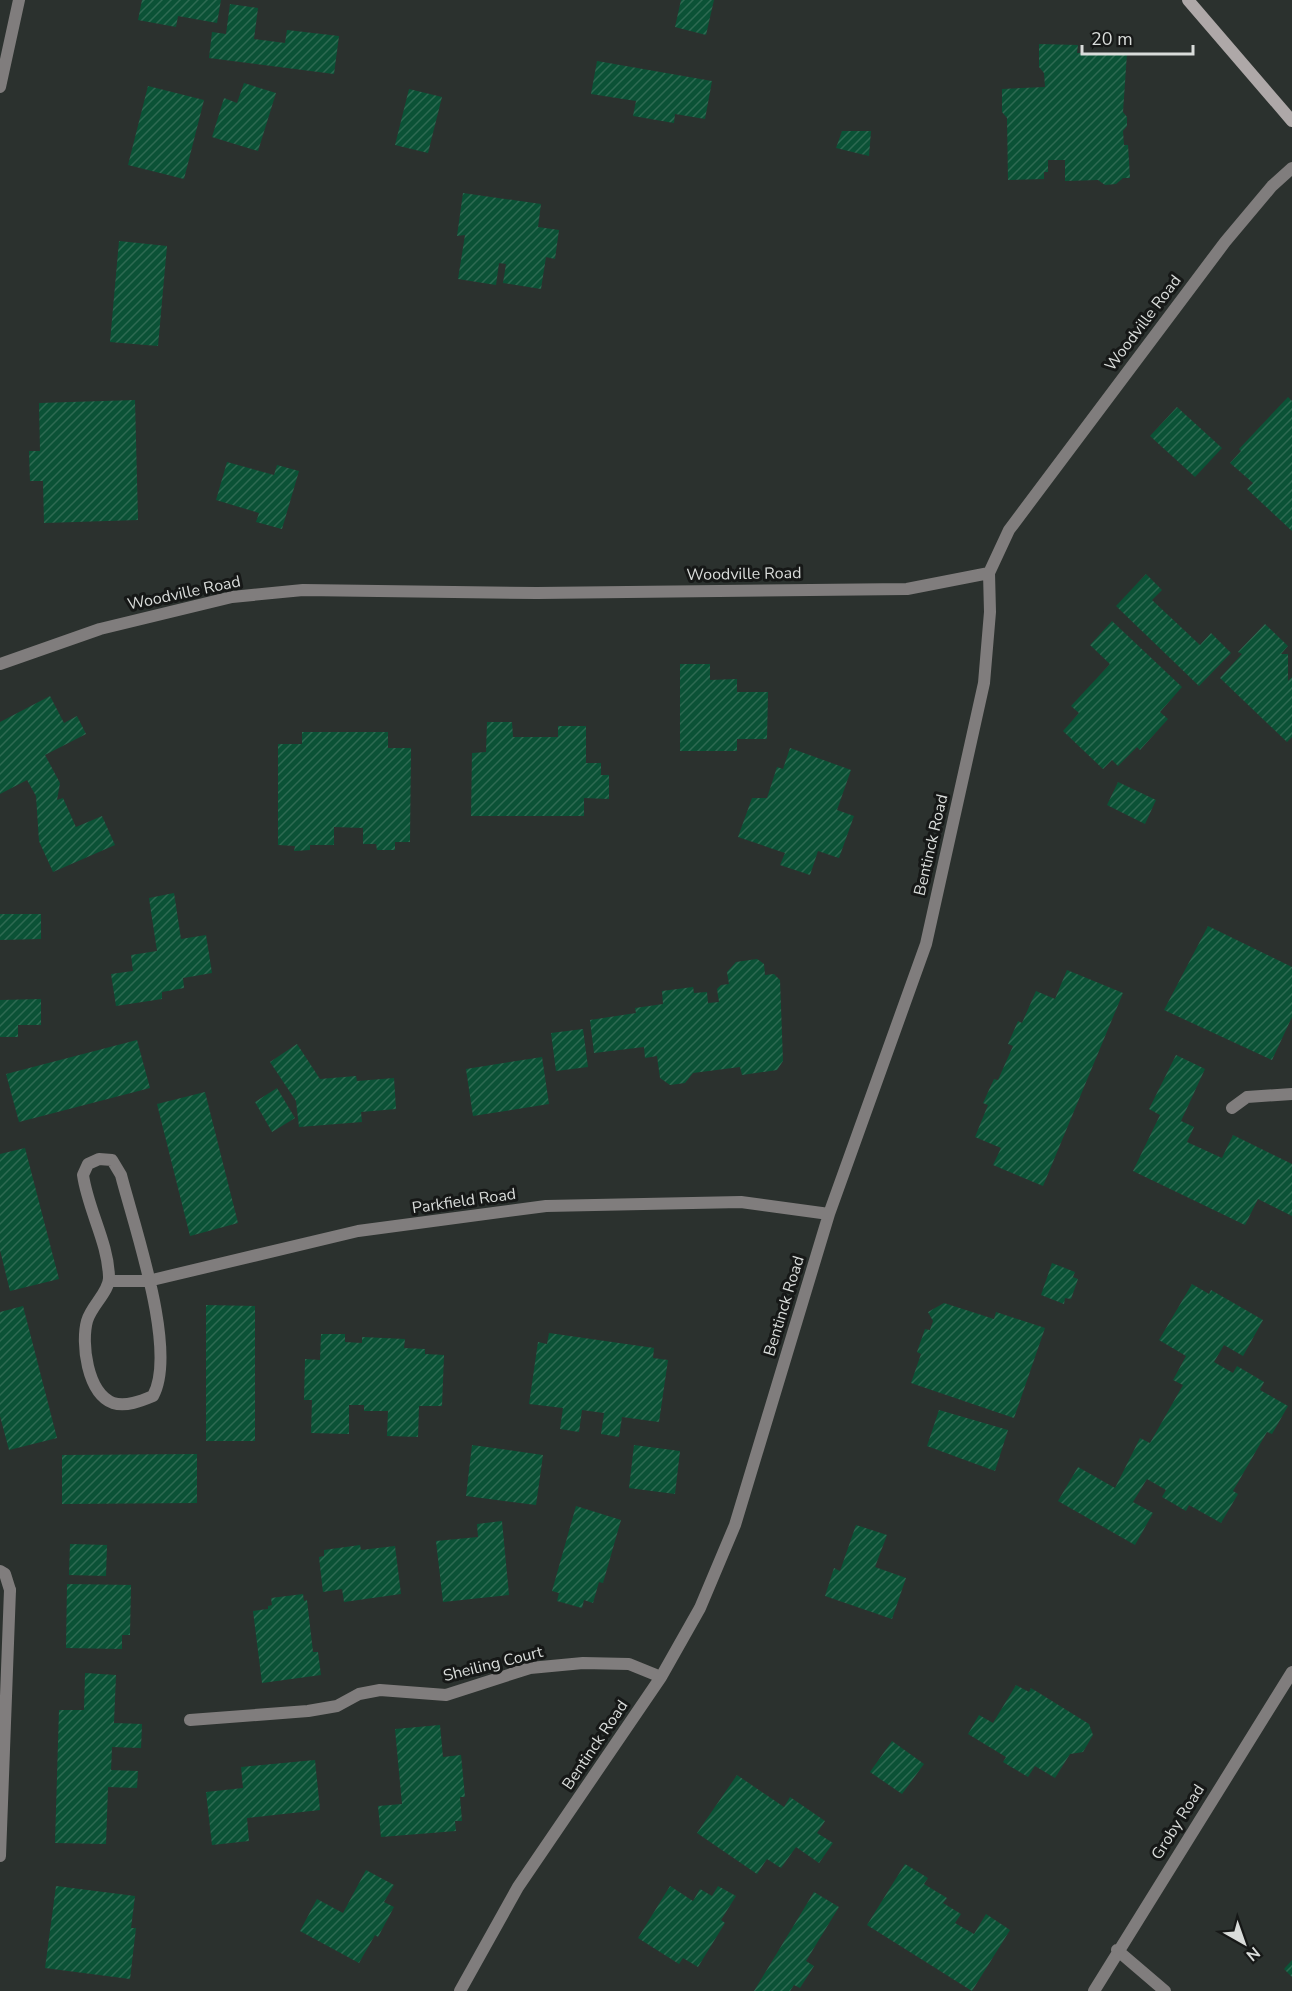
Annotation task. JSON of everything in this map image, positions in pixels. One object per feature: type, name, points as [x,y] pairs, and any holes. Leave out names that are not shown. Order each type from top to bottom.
[{"type":"street","points":[[0,87],[5,41],[19,0]]},
{"type":"street","points":[[1188,0],[1292,122]]},
{"type":"street","name":"Woodville Road","points":[[0,664],[100,629],[232,597],[303,590],[537,593],[907,589],[990,573],[1009,530],[1225,242],[1272,186],[1292,168]]},
{"type":"street","name":"Bentinck Road","points":[[460,1991],[518,1887],[661,1677],[700,1608],[735,1525],[829,1214],[926,944],[984,683],[990,612],[990,573]]},
{"type":"street","points":[[1232,1108],[1247,1097],[1270,1093],[1292,1094]]},
{"type":"street","points":[[99,1159],[112,1160],[121,1175],[148,1281],[158,1320],[161,1370],[159,1385],[153,1396],[126,1404],[113,1402],[102,1395],[93,1379],[87,1355],[86,1323],[92,1307],[110,1281],[108,1261],[83,1175],[88,1164],[99,1159]]},
{"type":"street","name":"Parkfield Road","points":[[110,1281],[148,1281],[358,1232],[546,1206],[741,1202],[829,1214]]},
{"type":"street","points":[[0,1571],[5,1574],[10,1590],[0,1856]]},
{"type":"street","name":"Sheiling Court","points":[[190,1720],[308,1711],[337,1706],[359,1694],[380,1690],[446,1695],[530,1668],[584,1663],[629,1664],[661,1677]]},
{"type":"street","name":"Groby Road","points":[[1094,1991],[1117,1950],[1292,1671]]},
{"type":"street","points":[[1117,1950],[1165,1991]]},
{"type":"building","points":[[142,0],[221,0],[217,23],[178,16],[176,27],[138,20]]},
{"type":"building","points":[[681,0],[714,0],[706,35],[675,27]]},
{"type":"building","points":[[230,4],[258,8],[254,39],[285,43],[287,30],[339,36],[334,74],[209,58],[212,32],[226,34]]},
{"type":"building","points":[[1039,44],[1078,45],[1077,53],[1127,53],[1123,112],[1127,117],[1127,126],[1123,131],[1124,145],[1128,145],[1130,178],[1123,178],[1116,184],[1105,185],[1098,180],[1065,181],[1065,160],[1048,160],[1048,172],[1044,172],[1044,179],[1008,180],[1007,118],[1002,112],[1002,89],[1045,87],[1044,73],[1039,67]]},
{"type":"building","points":[[597,61],[712,81],[705,119],[675,114],[674,123],[633,116],[636,101],[591,94]]},
{"type":"building","points":[[244,83],[276,93],[258,151],[212,137],[224,98],[237,103]]},
{"type":"building","points":[[148,86],[204,100],[184,179],[128,165]]},
{"type":"building","points":[[409,89],[442,97],[428,153],[395,145]]},
{"type":"building","points":[[842,131],[871,131],[869,156],[836,148]]},
{"type":"building","points":[[463,193],[541,204],[538,227],[559,230],[555,259],[546,257],[541,289],[503,283],[506,264],[499,263],[496,285],[458,279],[465,235],[457,236]]},
{"type":"building","points":[[119,241],[167,246],[158,346],[110,342]]},
{"type":"building","points":[[1288,397],[1292,401],[1292,531],[1247,489],[1253,483],[1230,463],[1241,451],[1239,449]]},
{"type":"building","points":[[135,400],[138,520],[44,523],[43,481],[30,481],[29,451],[40,451],[39,403]]},
{"type":"building","points":[[1177,407],[1222,448],[1195,477],[1150,436]]},
{"type":"building","points":[[227,462],[274,475],[277,465],[299,471],[282,529],[256,522],[259,513],[216,500]]},
{"type":"building","points":[[1146,574],[1162,590],[1152,600],[1200,645],[1211,633],[1231,653],[1199,686],[1116,606]]},
{"type":"building","points":[[1112,621],[1182,687],[1160,712],[1168,719],[1140,750],[1137,747],[1118,766],[1112,760],[1103,769],[1063,731],[1079,713],[1071,706],[1110,664],[1090,645]]},
{"type":"building","points":[[1265,624],[1288,646],[1281,654],[1288,654],[1288,681],[1292,677],[1292,737],[1287,742],[1220,678],[1242,654],[1238,652]]},
{"type":"building","points":[[680,664],[710,664],[710,680],[737,679],[737,692],[768,692],[767,739],[737,739],[737,751],[680,751]]},
{"type":"building","points":[[50,696],[64,723],[77,716],[86,734],[45,755],[60,783],[57,800],[63,798],[76,827],[102,816],[115,845],[53,872],[39,841],[36,796],[27,780],[0,794],[0,722]]},
{"type":"building","points":[[487,722],[512,722],[513,737],[558,737],[558,726],[586,726],[586,763],[601,763],[601,775],[609,775],[609,799],[584,798],[584,816],[471,816],[472,753],[486,752]]},
{"type":"building","points":[[302,732],[388,732],[388,748],[411,748],[410,842],[395,842],[395,850],[377,850],[376,844],[363,844],[363,828],[334,827],[334,845],[310,845],[310,850],[294,851],[295,846],[278,845],[278,744],[302,744]]},
{"type":"building","points":[[790,748],[851,770],[837,810],[854,816],[839,858],[818,851],[810,875],[780,865],[785,853],[738,837],[752,798],[767,798],[777,767],[783,769]]},
{"type":"building","points":[[1118,782],[1156,800],[1145,824],[1107,805]]},
{"type":"building","points":[[174,893],[181,939],[206,935],[212,973],[183,978],[184,988],[162,992],[162,999],[116,1006],[111,974],[133,971],[131,955],[157,951],[149,898]]},
{"type":"building","points":[[0,914],[41,914],[41,939],[0,940]]},
{"type":"building","points":[[1208,926],[1292,967],[1292,1017],[1272,1060],[1164,1010]]},
{"type":"building","points":[[757,959],[764,964],[765,975],[774,974],[780,980],[783,1061],[777,1070],[742,1075],[740,1067],[693,1073],[685,1083],[670,1085],[660,1078],[657,1056],[645,1058],[644,1047],[594,1053],[590,1020],[636,1013],[635,1008],[663,1004],[662,991],[693,987],[694,993],[707,992],[708,1003],[719,1002],[717,989],[721,985],[729,984],[727,972],[736,962]]},
{"type":"building","points":[[1067,970],[1123,993],[1043,1186],[993,1165],[1001,1148],[975,1137],[988,1105],[983,1103],[994,1079],[998,1080],[1013,1046],[1008,1044],[1018,1021],[1022,1023],[1036,991],[1055,999]]},
{"type":"building","points":[[41,999],[41,1025],[18,1025],[18,1037],[0,1037],[0,1000]]},
{"type":"building","points":[[583,1029],[588,1067],[556,1071],[551,1033]]},
{"type":"building","points":[[137,1040],[150,1088],[19,1122],[6,1074]]},
{"type":"building","points":[[297,1044],[320,1079],[356,1076],[357,1081],[394,1078],[396,1109],[361,1112],[362,1122],[299,1127],[296,1101],[270,1062]]},
{"type":"building","points":[[1176,1055],[1205,1069],[1181,1121],[1194,1127],[1187,1142],[1222,1158],[1233,1135],[1292,1164],[1292,1216],[1258,1199],[1245,1225],[1133,1171],[1160,1115],[1149,1109]]},
{"type":"building","points":[[542,1057],[549,1104],[473,1116],[466,1069]]},
{"type":"building","points":[[277,1088],[295,1118],[272,1132],[255,1102]]},
{"type":"building","points":[[205,1092],[238,1223],[190,1236],[157,1104]]},
{"type":"building","points":[[25,1148],[59,1279],[10,1291],[0,1250],[0,1154]]},
{"type":"building","points":[[1052,1263],[1075,1272],[1073,1277],[1078,1279],[1071,1299],[1065,1298],[1064,1304],[1041,1295]]},
{"type":"building","points":[[1192,1284],[1209,1294],[1211,1290],[1263,1320],[1243,1356],[1224,1345],[1214,1362],[1233,1373],[1237,1366],[1264,1382],[1260,1390],[1288,1406],[1272,1434],[1267,1432],[1233,1491],[1238,1494],[1221,1523],[1189,1505],[1186,1511],[1162,1497],[1166,1490],[1147,1479],[1133,1502],[1153,1513],[1135,1545],[1058,1501],[1078,1467],[1115,1488],[1140,1438],[1150,1443],[1183,1385],[1173,1380],[1186,1356],[1159,1340]]},
{"type":"building","points":[[944,1303],[994,1319],[996,1312],[1045,1328],[1014,1418],[911,1383],[921,1354],[917,1352],[925,1329],[930,1330],[933,1321],[928,1312]]},
{"type":"building","points":[[206,1305],[255,1306],[255,1441],[206,1441]]},
{"type":"building","points":[[23,1306],[57,1438],[9,1450],[0,1416],[0,1312]]},
{"type":"building","points":[[549,1333],[654,1348],[653,1358],[668,1360],[659,1422],[622,1417],[619,1437],[601,1434],[604,1413],[582,1410],[579,1432],[560,1429],[563,1408],[529,1404],[538,1342],[547,1344]]},
{"type":"building","points":[[321,1334],[345,1334],[345,1342],[362,1343],[362,1337],[405,1339],[404,1348],[425,1349],[425,1354],[444,1355],[442,1406],[419,1406],[418,1437],[387,1436],[388,1411],[364,1411],[364,1405],[349,1405],[349,1434],[311,1433],[312,1400],[304,1400],[305,1359],[320,1360]]},
{"type":"building","points":[[939,1410],[1008,1430],[995,1471],[927,1446]]},
{"type":"building","points":[[472,1445],[543,1455],[536,1505],[466,1496]]},
{"type":"building","points":[[634,1445],[680,1451],[675,1494],[629,1488]]},
{"type":"building","points":[[197,1454],[197,1503],[62,1504],[62,1455]]},
{"type":"building","points":[[576,1506],[621,1520],[603,1583],[599,1582],[593,1603],[584,1600],[582,1608],[557,1601],[559,1593],[552,1591]]},
{"type":"building","points":[[502,1521],[509,1595],[443,1602],[436,1541],[478,1537],[477,1524]]},
{"type":"building","points":[[856,1525],[887,1535],[875,1567],[906,1578],[892,1619],[825,1596],[834,1568],[840,1571]]},
{"type":"building","points":[[70,1544],[107,1545],[106,1576],[69,1575]]},
{"type":"building","points":[[360,1545],[361,1550],[395,1546],[401,1594],[344,1602],[342,1589],[323,1592],[319,1557],[324,1556],[324,1550]]},
{"type":"building","points":[[67,1584],[131,1585],[130,1635],[122,1635],[122,1649],[66,1648]]},
{"type":"building","points":[[303,1594],[304,1601],[307,1600],[313,1652],[318,1652],[321,1675],[262,1683],[253,1611],[268,1609],[268,1606],[272,1605],[271,1598]]},
{"type":"building","points":[[85,1673],[116,1675],[114,1723],[142,1724],[141,1748],[112,1747],[111,1770],[138,1771],[137,1788],[108,1787],[106,1844],[55,1843],[59,1710],[84,1710]]},
{"type":"building","points":[[1016,1685],[1029,1692],[1031,1688],[1089,1724],[1093,1735],[1083,1752],[1070,1754],[1055,1778],[1035,1766],[1028,1777],[1003,1762],[1006,1757],[968,1734],[979,1715],[993,1723]]},
{"type":"building","points":[[440,1725],[443,1757],[461,1755],[465,1797],[460,1797],[462,1821],[455,1821],[456,1831],[381,1837],[378,1806],[402,1804],[395,1729]]},
{"type":"building","points":[[892,1741],[924,1764],[902,1794],[870,1772]]},
{"type":"building","points":[[315,1760],[320,1810],[247,1818],[249,1841],[212,1845],[206,1792],[243,1788],[241,1767]]},
{"type":"building","points":[[737,1775],[784,1807],[790,1797],[825,1821],[817,1833],[833,1843],[819,1863],[796,1847],[781,1868],[767,1859],[757,1874],[697,1833]]},
{"type":"building","points":[[905,1864],[928,1878],[924,1884],[947,1898],[943,1903],[961,1914],[955,1923],[974,1934],[986,1914],[1010,1930],[972,1991],[867,1925]]},
{"type":"building","points":[[366,1870],[394,1885],[384,1902],[394,1907],[378,1937],[375,1935],[359,1963],[300,1931],[317,1899],[343,1913]]},
{"type":"building","points":[[56,1886],[135,1896],[131,1928],[136,1928],[130,1979],[45,1968]]},
{"type":"building","points":[[670,1886],[693,1901],[700,1889],[712,1896],[718,1886],[736,1896],[721,1920],[725,1923],[698,1967],[683,1958],[679,1964],[638,1938]]},
{"type":"building","points":[[814,1892],[839,1907],[806,1961],[814,1966],[800,1988],[794,1985],[790,1991],[754,1991]]},
{"type":"building","points":[[1292,1960],[1292,1977],[1284,1969]]}]
